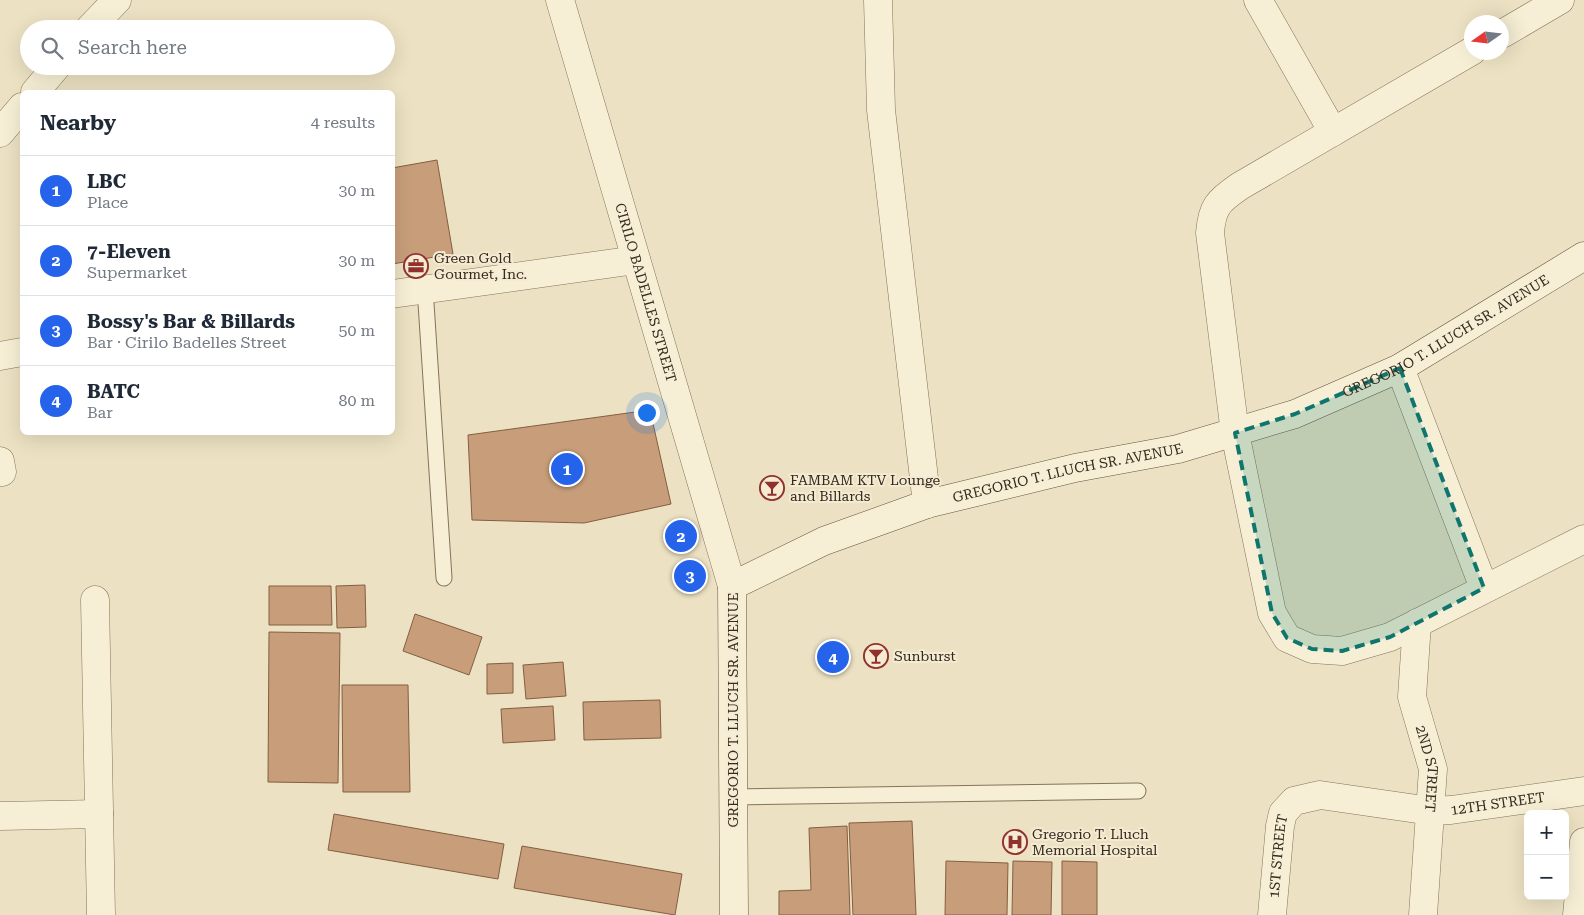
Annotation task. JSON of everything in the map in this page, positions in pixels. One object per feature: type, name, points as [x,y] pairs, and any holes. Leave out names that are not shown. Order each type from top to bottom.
[{"type":"street","points":[[92,17],[117,0]]},
{"type":"street","name":"CIRILO BADELLES STREET","points":[[560,0],[732,586]]},
{"type":"street","points":[[878,0],[881,110],[927,504]]},
{"type":"street","points":[[1258,0],[1333,132]]},
{"type":"street","points":[[1509,30],[1560,0]]},
{"type":"street","points":[[1464,56],[1240,186],[1225,196],[1214,207],[1210,233],[1235,433],[1272,613],[1287,638],[1312,649],[1342,651],[1390,638],[1484,588],[1584,539]]},
{"type":"street","points":[[36,90],[49,75]]},
{"type":"street","points":[[0,133],[20,109]]},
{"type":"street","name":"GREGORIO T. LLUCH SR. AVENUE","points":[[734,915],[732,586],[824,541],[927,504],[1075,468],[1178,449],[1295,414],[1400,368],[1584,256]]},
{"type":"street","points":[[395,293],[636,260]]},
{"type":"street","points":[[0,356],[20,352]]},
{"type":"street","points":[[1400,368],[1484,588]]},
{"type":"street","points":[[95,600],[101,915]]},
{"type":"street","name":"2ND STREET","points":[[1417,623],[1412,697],[1433,769],[1423,915]]},
{"type":"street","name":"12TH STREET","points":[[1294,801],[1320,795],[1431,811],[1451,810],[1584,791]]},
{"type":"street","name":"1ST STREET","points":[[1272,915],[1280,826],[1283,813],[1294,801]]},
{"type":"street","points":[[0,816],[99,814]]},
{"type":"street","points":[[1577,915],[1584,842]]},
{"type":"lane","points":[[425,288],[444,578]]},
{"type":"lane","points":[[733,798],[1138,791]]},
{"type":"highlighted area","points":[[1400,368],[1484,588],[1390,637],[1342,651],[1312,649],[1287,638],[1272,613],[1235,433],[1295,414]]},
{"type":"building","points":[[437,160],[453,254],[395,264],[395,167]]},
{"type":"building","points":[[650,410],[671,504],[584,523],[472,520],[468,435]]},
{"type":"building","points":[[365,585],[366,627],[337,628],[336,586]]},
{"type":"building","points":[[269,586],[331,586],[332,625],[269,625]]},
{"type":"building","points":[[415,614],[482,637],[469,675],[403,651]]},
{"type":"building","points":[[269,632],[340,633],[338,783],[268,782]]},
{"type":"building","points":[[563,662],[566,696],[526,699],[523,665]]},
{"type":"building","points":[[513,663],[513,693],[487,694],[487,664]]},
{"type":"building","points":[[342,685],[408,685],[410,792],[343,792]]},
{"type":"building","points":[[660,700],[661,738],[584,740],[583,702]]},
{"type":"building","points":[[553,706],[555,740],[503,743],[501,709]]},
{"type":"building","points":[[334,814],[504,844],[498,879],[328,850]]},
{"type":"building","points":[[912,821],[916,915],[853,915],[849,823]]},
{"type":"building","points":[[847,826],[850,915],[779,915],[779,891],[811,890],[809,828]]},
{"type":"building","points":[[522,846],[682,874],[675,915],[514,888]]},
{"type":"building","points":[[946,861],[1008,863],[1007,915],[945,915]]},
{"type":"building","points":[[1013,861],[1052,862],[1051,915],[1012,915]]},
{"type":"building","points":[[1062,861],[1097,862],[1097,915],[1062,915]]},
{"type":"place","name":"Green Gold Gourmet, Inc.","points":[[416,266]]},
{"type":"place","name":"LBC","points":[[567,469]]},
{"type":"place","name":"FAMBAM KTV Lounge and Billards","points":[[772,488]]},
{"type":"place","name":"7-Eleven","points":[[681,536]]},
{"type":"place","name":"Bossy's Bar & Billards","points":[[690,576]]},
{"type":"place","name":"Sunburst","points":[[876,656]]},
{"type":"place","name":"BATC","points":[[833,657]]},
{"type":"place","name":"Gregorio T. Lluch Memorial Hospital","points":[[1015,842]]}]
